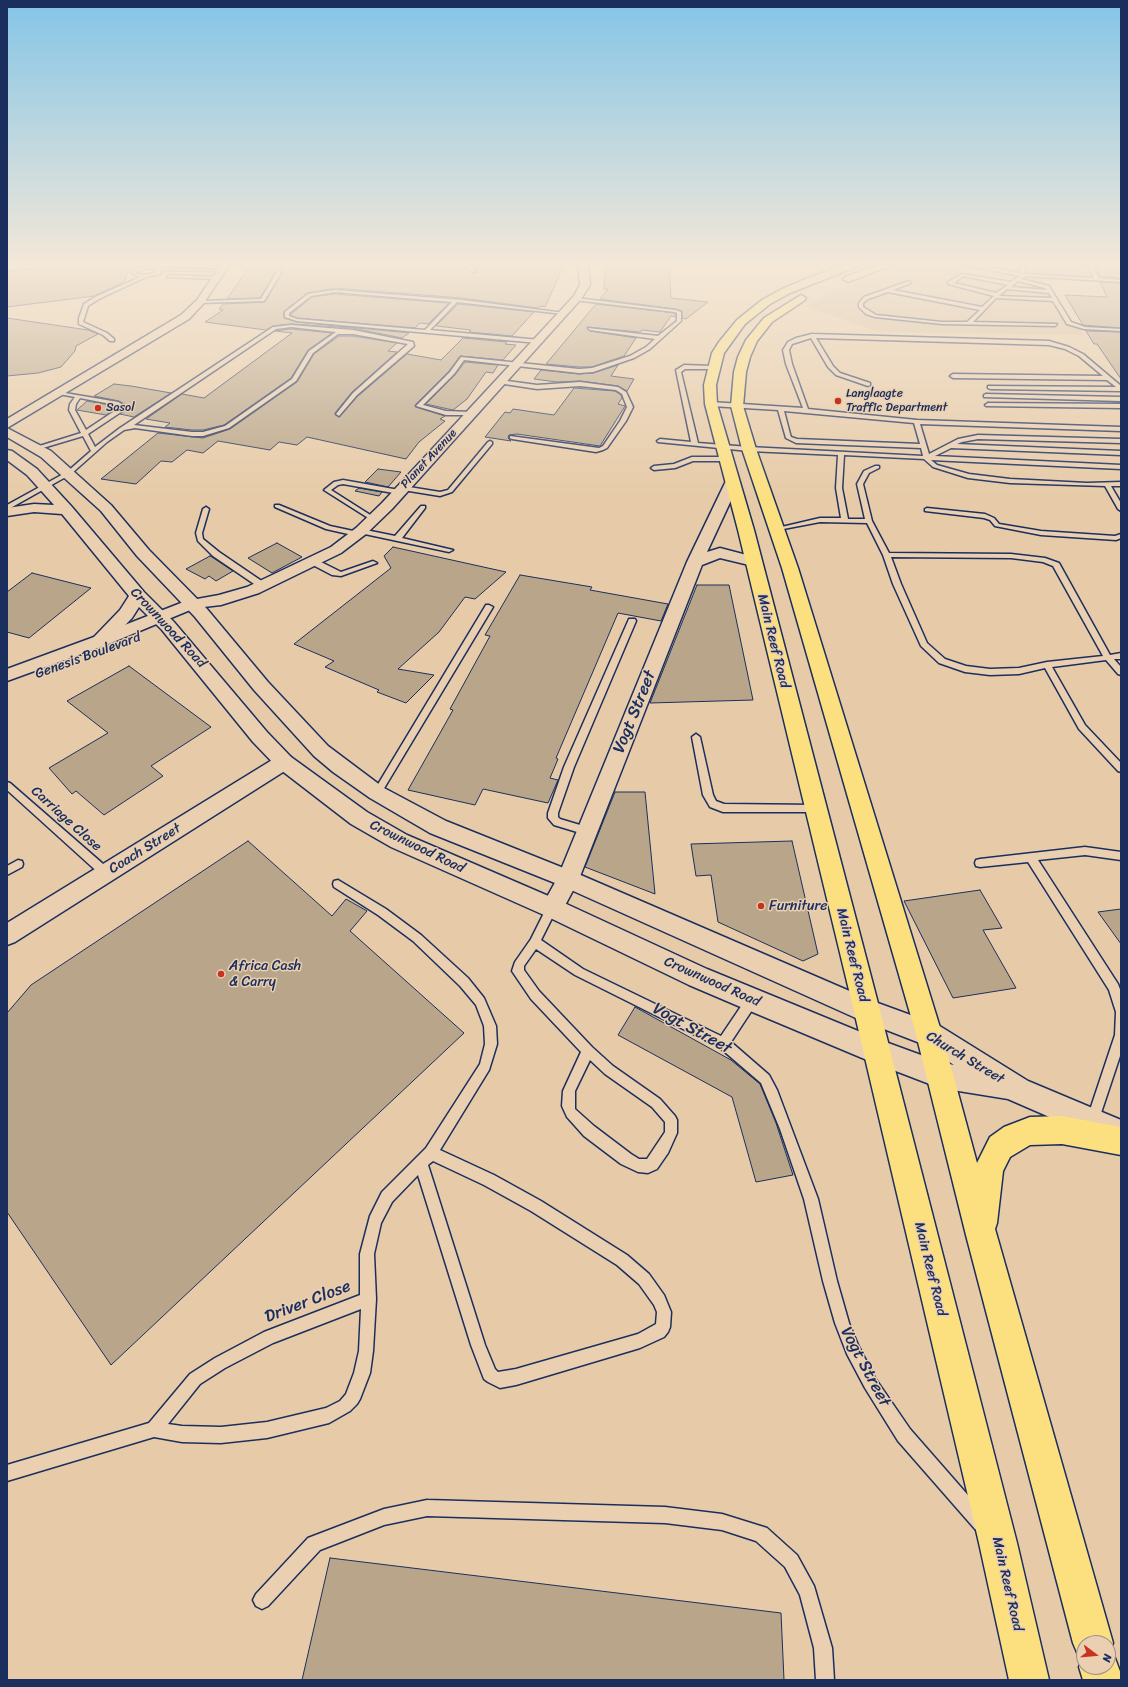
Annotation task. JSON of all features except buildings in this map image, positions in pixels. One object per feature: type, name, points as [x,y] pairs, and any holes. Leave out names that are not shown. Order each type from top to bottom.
[{"type":"main road","name":"Main Reef Road","points":[[724,342],[713,368],[710,385],[711,404],[723,453],[746,530],[867,1011],[998,1542],[1029,1680]]},
{"type":"main road","points":[[752,342],[744,357],[740,372],[737,406],[775,530],[790,568],[930,1034],[981,1235],[1091,1635]]},
{"type":"main road","name":"Crownwood Road","points":[[7,432],[36,448],[68,473],[106,508],[143,553],[196,608],[261,686],[321,751],[340,767],[377,793],[438,827],[568,879],[867,1011]]},
{"type":"main road","name":"Crownwood Road","points":[[7,454],[32,472],[67,510],[138,596],[164,622],[211,676],[260,737],[284,762],[359,818],[399,841],[552,908],[698,977],[876,1051]]},
{"type":"main road","points":[[7,512],[34,508],[67,510]]},
{"type":"main road","points":[[746,530],[775,530]]},
{"type":"main road","points":[[100,642],[126,614],[138,596]]},
{"type":"main road","name":"Church Street","points":[[867,1011],[930,1034],[1018,1090],[1121,1134]]},
{"type":"main road","name":"Church Street","points":[[876,1051],[940,1075],[1018,1090]]},
{"type":"main road","points":[[981,1235],[989,1168],[1000,1147],[1014,1137],[1030,1131],[1062,1130],[1121,1141]]},
{"type":"street","points":[[7,424],[147,342]]},
{"type":"street","name":"Planet Avenue","points":[[164,622],[196,608],[263,586],[336,550],[373,519],[537,342]]},
{"type":"street","name":"Vogt Street","points":[[552,908],[568,879],[695,562],[732,483]]},
{"type":"street","points":[[695,562],[708,556],[720,553],[753,561]]},
{"type":"street","name":"Genesis Boulevard","points":[[7,675],[100,642],[164,622]]},
{"type":"street","name":"Genesis Boulevard","points":[[7,686],[164,622]]},
{"type":"street","name":"Coach Street","points":[[7,935],[284,762]]},
{"type":"lane","points":[[7,508],[68,473],[118,431],[254,342]]},
{"type":"lane","points":[[126,427],[135,426],[192,434],[203,434],[227,427],[294,380],[311,352],[326,342]]},
{"type":"lane","points":[[339,414],[355,394],[411,346],[411,343],[407,342]]},
{"type":"lane","points":[[471,414],[446,413],[419,406],[452,373],[463,358],[573,371],[593,370],[632,357],[655,342]]},
{"type":"lane","points":[[794,342],[786,350],[789,364],[806,410]]},
{"type":"lane","points":[[816,342],[831,367],[838,374],[868,384]]},
{"type":"lane","points":[[1006,342],[1049,343],[1074,351],[1121,389]]},
{"type":"lane","points":[[695,444],[678,371],[684,367],[713,368]]},
{"type":"lane","points":[[952,376],[1109,378]]},
{"type":"lane","points":[[500,382],[537,388],[580,384],[618,389],[624,393],[630,408],[605,447],[601,449],[596,450],[512,437]]},
{"type":"lane","points":[[990,387],[1121,389]]},
{"type":"lane","points":[[36,448],[84,434],[122,409],[122,406],[61,393]]},
{"type":"lane","points":[[78,396],[73,404],[72,410],[94,450]]},
{"type":"lane","points":[[986,396],[1121,398]]},
{"type":"lane","points":[[711,404],[806,410],[917,422],[1121,429]]},
{"type":"lane","points":[[988,405],[1121,406]]},
{"type":"lane","points":[[780,408],[789,438],[796,442],[923,446]]},
{"type":"lane","points":[[917,422],[923,446],[930,463],[968,476],[987,479],[1107,485],[1121,484]]},
{"type":"lane","points":[[927,458],[968,437],[1121,441]]},
{"type":"lane","points":[[660,441],[695,444],[723,453]]},
{"type":"lane","points":[[373,519],[327,490],[336,483],[343,482],[401,490],[440,494],[446,493],[450,491],[490,443]]},
{"type":"lane","points":[[950,446],[1121,454]]},
{"type":"lane","points":[[654,468],[675,466],[692,458],[749,449],[1121,467]]},
{"type":"lane","points":[[841,453],[839,488],[845,520]]},
{"type":"lane","points":[[877,467],[866,472],[860,484],[869,521],[887,555],[897,584],[924,644],[942,661],[965,669],[990,672],[1019,671],[1047,665],[1121,656]]},
{"type":"lane","points":[[1107,485],[1121,509]]},
{"type":"lane","points":[[277,506],[320,525],[449,550]]},
{"type":"lane","points":[[397,539],[423,507]]},
{"type":"lane","points":[[206,509],[199,533],[200,540],[216,554],[263,586]]},
{"type":"lane","points":[[927,510],[985,516],[992,519],[997,525],[1041,532],[1116,538],[1121,536]]},
{"type":"lane","points":[[775,530],[820,520],[869,521]]},
{"type":"lane","points":[[887,555],[1011,556],[1045,560],[1056,565],[1108,658],[1121,672]]},
{"type":"lane","points":[[314,562],[335,573],[341,574],[373,563]]},
{"type":"lane","points":[[377,793],[489,607]]},
{"type":"lane","points":[[588,831],[557,822],[553,818],[553,813],[569,767],[632,621]]},
{"type":"lane","points":[[1047,665],[1082,727],[1121,769]]},
{"type":"lane","points":[[696,737],[708,795],[713,804],[723,808],[816,809]]},
{"type":"lane","name":"Carriage Close","points":[[7,785],[106,873]]},
{"type":"lane","points":[[980,863],[1085,851],[1121,856]]},
{"type":"lane","points":[[1030,857],[1114,988],[1121,1012],[1121,1035],[1092,1122]]},
{"type":"lane","points":[[7,871],[18,864]]},
{"type":"lane","points":[[338,884],[382,912],[417,938],[442,960],[464,982],[480,1002],[490,1026],[491,1044],[485,1066],[426,1158],[387,1197],[375,1221],[370,1236],[367,1254],[369,1299]]},
{"type":"lane","name":"Vogt Street","points":[[552,908],[535,942],[579,972],[723,1043],[761,1075],[771,1090],[811,1199],[830,1281],[842,1323],[852,1349],[870,1383],[904,1435],[998,1542]]},
{"type":"lane","points":[[535,942],[519,965],[518,971],[535,995],[609,1070],[656,1103],[671,1120],[671,1133],[652,1164],[648,1166],[638,1165],[626,1159],[589,1131],[571,1113],[568,1106],[569,1091],[588,1050]]},
{"type":"lane","points":[[723,1043],[752,1000]]},
{"type":"lane","points":[[426,1158],[496,1183],[536,1206],[622,1260],[644,1279],[659,1300],[664,1312],[663,1327],[659,1332],[640,1341],[516,1377],[500,1380],[492,1377],[489,1374],[478,1345],[426,1158]]},
{"type":"lane","name":"Driver Close","points":[[7,1473],[154,1428],[182,1434],[221,1435],[266,1430],[329,1415],[345,1406],[352,1399],[362,1373],[366,1344],[369,1299],[269,1337],[220,1363],[195,1379],[154,1428]]},
{"type":"lane","points":[[262,1600],[314,1544],[384,1517],[427,1508],[665,1515],[722,1522],[761,1534],[791,1561],[808,1592],[822,1648],[825,1680]]},
{"type":"place","name":"Langlaagte Traffic Department","points":[[838,401]]},
{"type":"place","name":"Sasol","points":[[98,408]]},
{"type":"place","name":"Furniture","points":[[761,906]]},
{"type":"place","name":"Africa Cash & Carry","points":[[221,974]]}]
